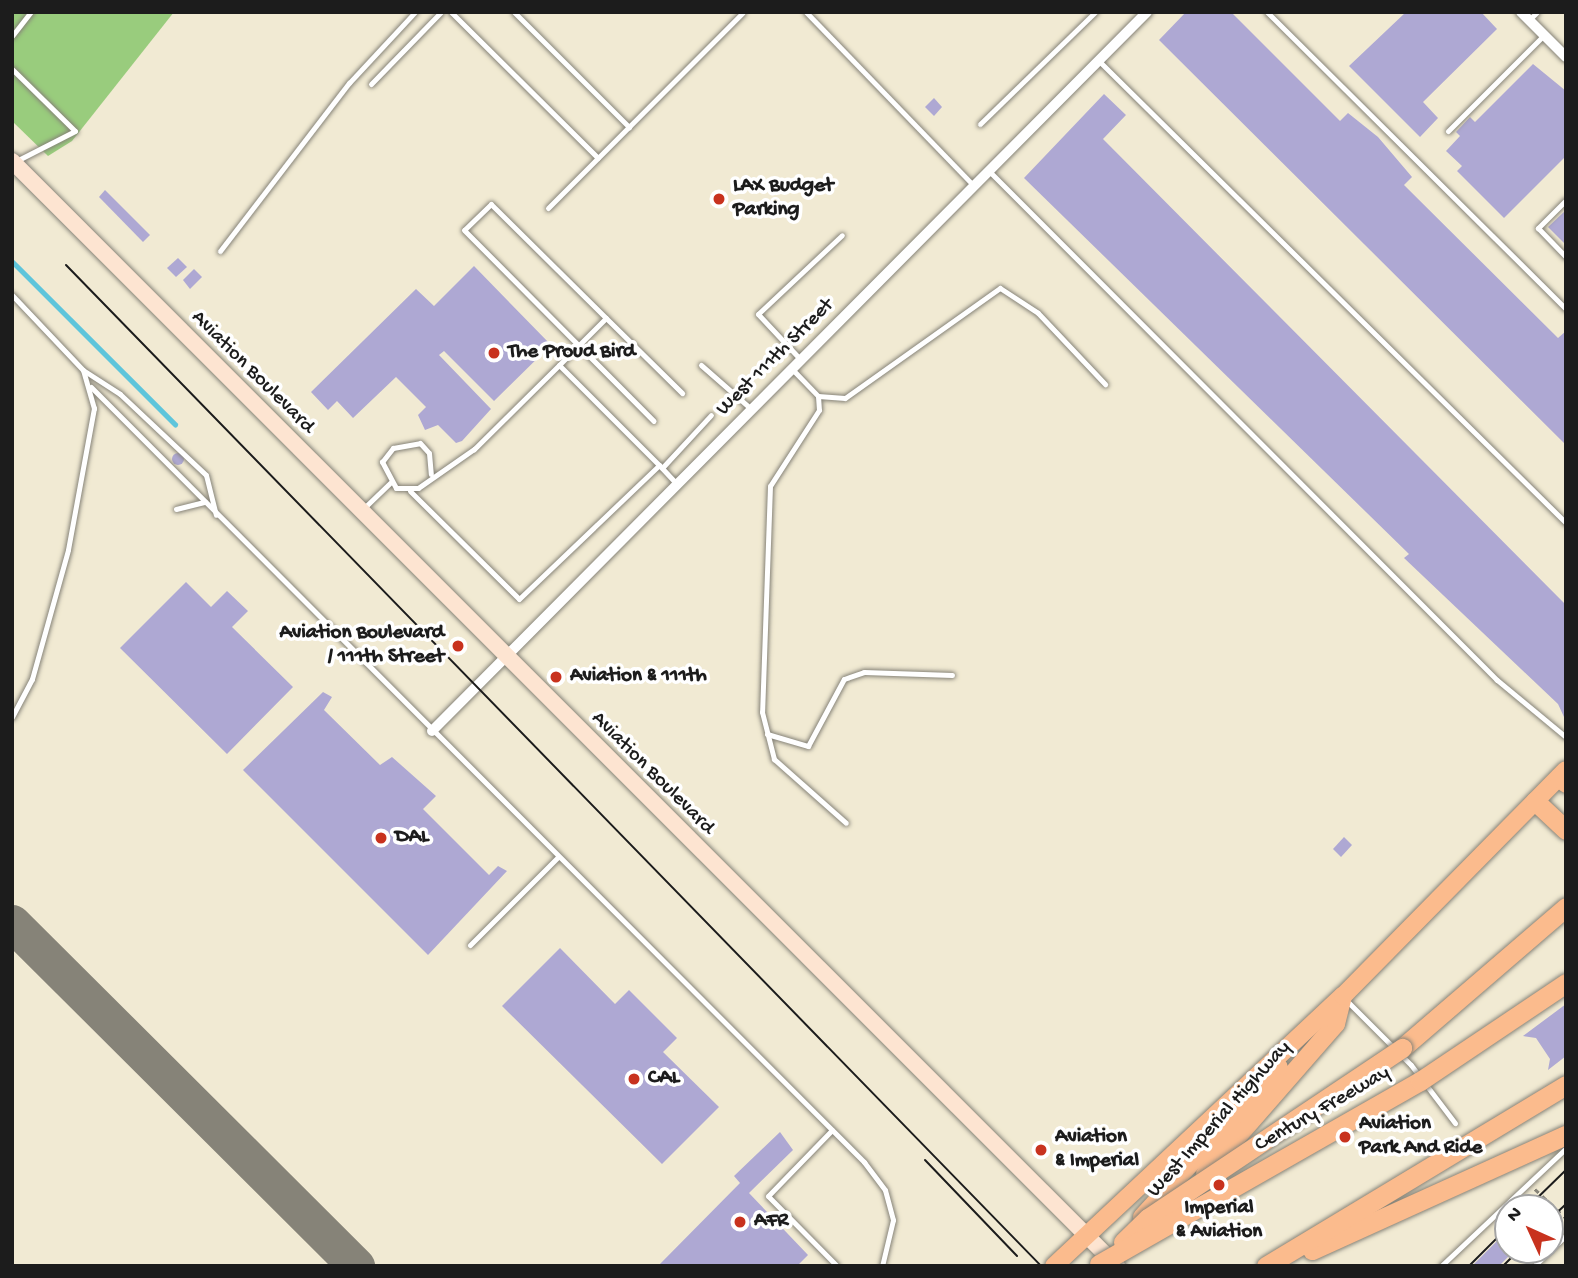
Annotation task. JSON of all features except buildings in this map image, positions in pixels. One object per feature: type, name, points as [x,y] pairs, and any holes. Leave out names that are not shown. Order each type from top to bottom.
[{"type":"highway","points":[[1535,801],[1566,830]]},
{"type":"highway","points":[[1108,1265],[1148,1218],[1402,1048],[1566,906]]},
{"type":"highway","name":"Century Freeway","points":[[1108,1265],[1420,1081],[1566,983]]},
{"type":"highway","points":[[1266,1266],[1566,1085]]},
{"type":"highway","points":[[1274,1266],[1566,1135]]},
{"type":"main road","name":"Aviation Boulevard","points":[[13,162],[505,658],[1091,1234],[1108,1265]]},
{"type":"main road","name":"West Imperial Highway","points":[[1055,1266],[1295,1036],[1343,996],[1535,801],[1564,776]]},
{"type":"main road","name":"West Imperial Highway","points":[[1108,1265],[1303,1063],[1336,1024],[1343,996]]},
{"type":"main road","points":[[1108,1265],[1118,1243],[1283,1062],[1295,1036]]},
{"type":"street","name":"West 111th Street","points":[[432,731],[1147,12]]},
{"type":"street","points":[[1529,15],[1566,57]]},
{"type":"lane","points":[[12,36],[31,12]]},
{"type":"lane","points":[[220,251],[355,75],[415,12]]},
{"type":"lane","points":[[371,84],[441,12]]},
{"type":"lane","points":[[451,12],[598,158]]},
{"type":"lane","points":[[514,12],[629,127]]},
{"type":"lane","points":[[548,208],[743,12]]},
{"type":"lane","points":[[806,12],[974,186]]},
{"type":"lane","points":[[981,124],[1095,12]]},
{"type":"lane","points":[[1267,12],[1566,309]]},
{"type":"lane","points":[[1448,131],[1544,35]]},
{"type":"lane","points":[[1099,61],[1566,523]]},
{"type":"lane","points":[[12,69],[75,131],[13,162]]},
{"type":"lane","points":[[988,171],[1496,680],[1566,737]]},
{"type":"lane","points":[[1566,200],[1538,228],[1566,257]]},
{"type":"lane","points":[[654,421],[464,230],[491,204],[682,393]]},
{"type":"lane","points":[[801,360],[758,314],[842,235]]},
{"type":"lane","points":[[818,396],[845,398],[1000,288],[1038,313],[1105,384]]},
{"type":"lane","points":[[12,295],[83,370],[120,394],[206,475],[216,515]]},
{"type":"lane","points":[[410,491],[430,474],[474,449],[606,318]]},
{"type":"lane","points":[[559,365],[677,484]]},
{"type":"lane","points":[[701,365],[751,409]]},
{"type":"lane","points":[[792,369],[818,396],[819,410],[768,496],[762,712],[774,759],[846,823]]},
{"type":"lane","points":[[83,370],[92,387],[216,515],[832,1130],[885,1190],[894,1220],[882,1266]]},
{"type":"lane","points":[[12,717],[32,679],[68,550],[91,430],[92,387]]},
{"type":"lane","points":[[430,474],[429,453],[414,441],[386,454],[383,470],[390,483],[410,491],[519,599],[711,415]]},
{"type":"lane","points":[[359,512],[390,483]]},
{"type":"lane","points":[[176,509],[205,502]]},
{"type":"lane","points":[[767,734],[808,746],[844,678],[864,672],[952,675]]},
{"type":"lane","points":[[470,945],[558,857]]},
{"type":"lane","points":[[1343,996],[1411,1065],[1455,1123]]},
{"type":"lane","points":[[832,1130],[768,1196],[837,1266]]},
{"type":"lane","points":[[1441,1266],[1566,1148]]},
{"type":"lane","points":[[1534,1266],[1566,1235]]},
{"type":"path","points":[[1528,1183],[1539,1194]]},
{"type":"green space","points":[[12,12],[174,12],[72,141],[48,156],[12,121]]},
{"type":"waterway","points":[[12,261],[175,424]]},
{"type":"taxiway","points":[[12,923],[356,1266]]},
{"type":"tram line","points":[[66,265],[1041,1266]]},
{"type":"tram line","points":[[925,1160],[1017,1256]]},
{"type":"tram line","points":[[1541,1194],[1566,1170]]},
{"type":"tram line","points":[[1469,1266],[1494,1241]]},
{"type":"place","name":"LAX Budget Parking","points":[[719,199]]},
{"type":"place","name":"The Proud Bird","points":[[494,353]]},
{"type":"place","name":"Aviation Boulevard / 111th Street","points":[[458,646]]},
{"type":"place","name":"Aviation & 111th","points":[[556,677]]},
{"type":"place","name":"DAL","points":[[381,838]]},
{"type":"place","name":"CAL","points":[[634,1079]]},
{"type":"place","name":"Aviation Park And Ride","points":[[1345,1137]]},
{"type":"place","name":"Aviation & Imperial","points":[[1041,1150]]},
{"type":"place","name":"Imperial & Aviation","points":[[1219,1185]]},
{"type":"place","name":"AFR","points":[[740,1222]]}]
